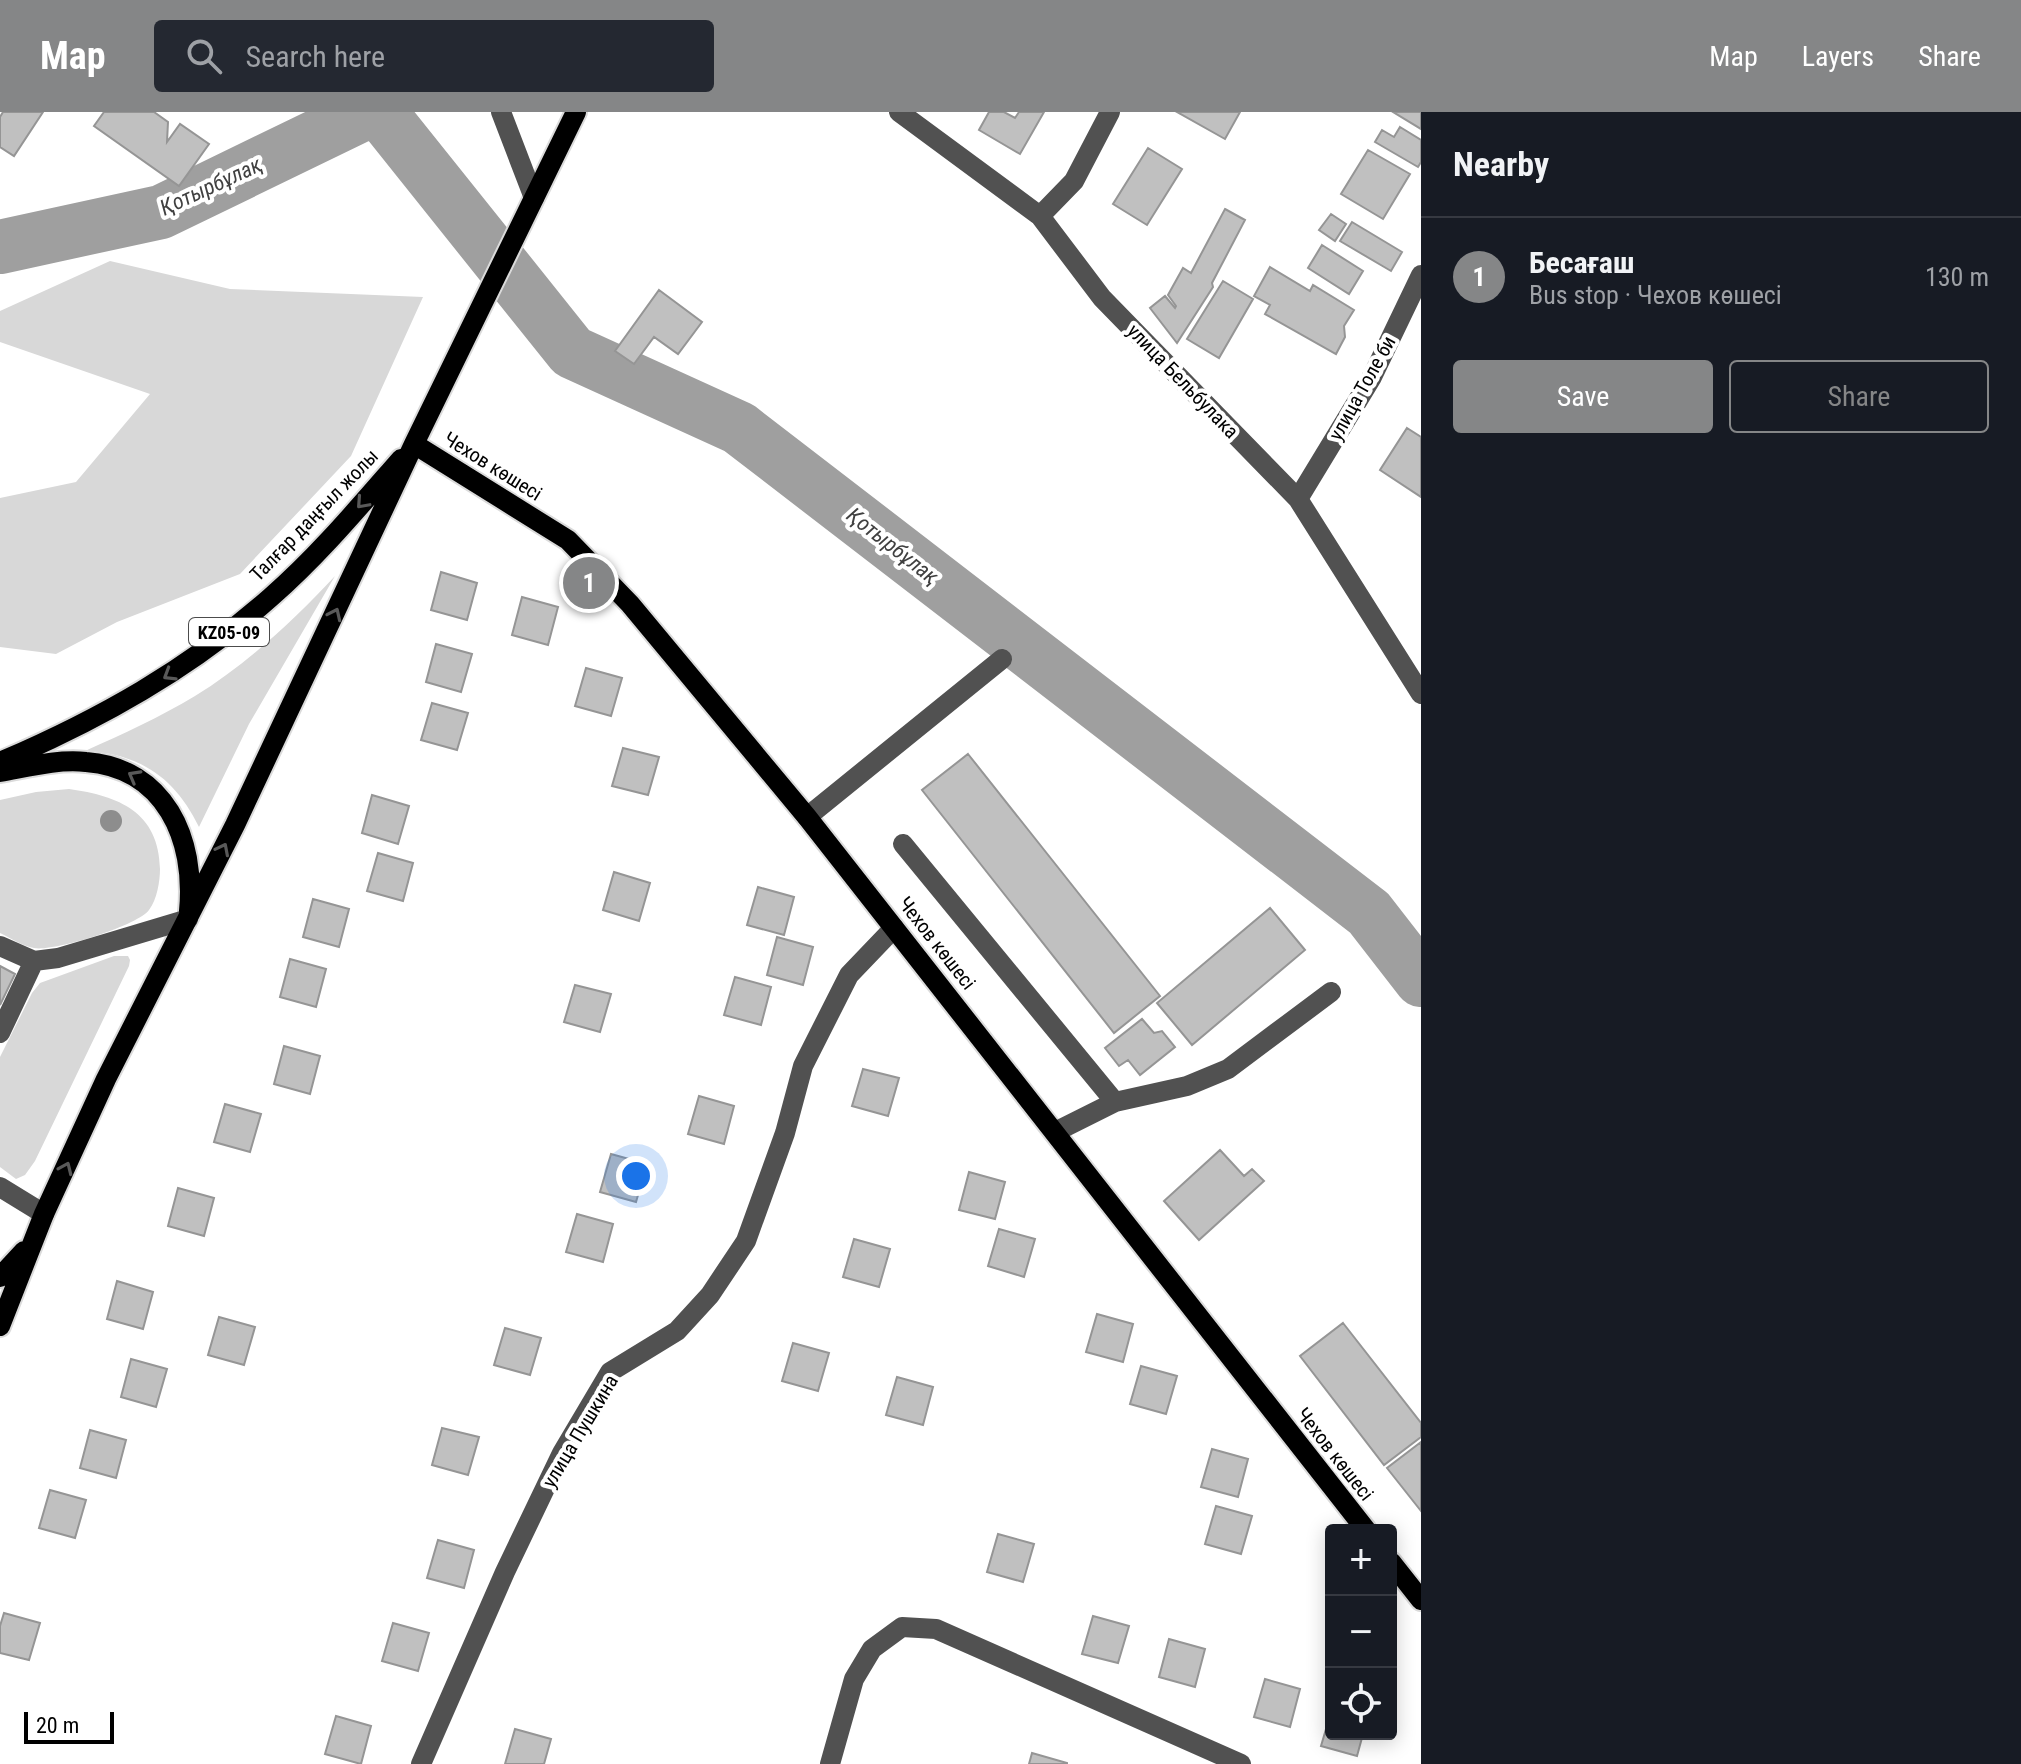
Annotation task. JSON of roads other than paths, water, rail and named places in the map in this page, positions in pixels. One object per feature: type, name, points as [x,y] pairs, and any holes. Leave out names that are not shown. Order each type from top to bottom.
[{"type":"main road","name":"Талғар даңғыл жолы","points":[[0,1326],[44,1214],[106,1079],[235,825],[414,444],[576,112]]},
{"type":"main road","name":"Талғар даңғыл жолы","points":[[0,762],[80,727],[137,695],[235,628],[315,555],[414,444]]},
{"type":"main road","name":"Чехов көшесі","points":[[414,444],[568,540],[630,604],[807,817],[1361,1524]]},
{"type":"main road","name":"Талғар даңғыл жолы","points":[[0,772],[55,762],[85,762],[112,766],[146,782],[177,825],[185,845],[190,868],[188,919]]},
{"type":"main road","name":"KZ05-09","points":[[0,1277],[34,1239]]},
{"type":"main road","points":[[1397,1570],[1421,1600]]},
{"type":"street","points":[[501,112],[534,198]]},
{"type":"street","name":"улица Бельбулака","points":[[899,112],[1040,216],[1102,298],[1298,499],[1421,694]]},
{"type":"street","points":[[1040,216],[1074,181],[1110,112]]},
{"type":"street","name":"улица Толе би","points":[[1298,499],[1372,377],[1421,275]]},
{"type":"street","points":[[807,817],[1002,659]]},
{"type":"street","points":[[903,844],[1115,1102]]},
{"type":"street","points":[[0,946],[34,961],[58,958],[188,919]]},
{"type":"street","name":"улица Пушкина","points":[[421,1764],[505,1572],[562,1453],[610,1372],[677,1331],[710,1295],[746,1241],[785,1133],[803,1066],[849,975],[894,928]]},
{"type":"street","points":[[0,1033],[34,961]]},
{"type":"street","points":[[1055,1132],[1115,1102],[1187,1086],[1228,1069],[1331,992]]},
{"type":"street","points":[[0,1187],[44,1214]]},
{"type":"street","points":[[830,1764],[854,1679],[872,1649],[902,1627],[936,1629],[1241,1764]]},
{"type":"waterway","name":"Қотырбұлақ","points":[[0,247],[161,212],[367,112]]},
{"type":"waterway","name":"Қотырбұлақ","points":[[380,112],[572,352],[739,428],[1369,913],[1421,980]]},
{"type":"place","name":"Бесағаш","points":[[589,583]]}]
